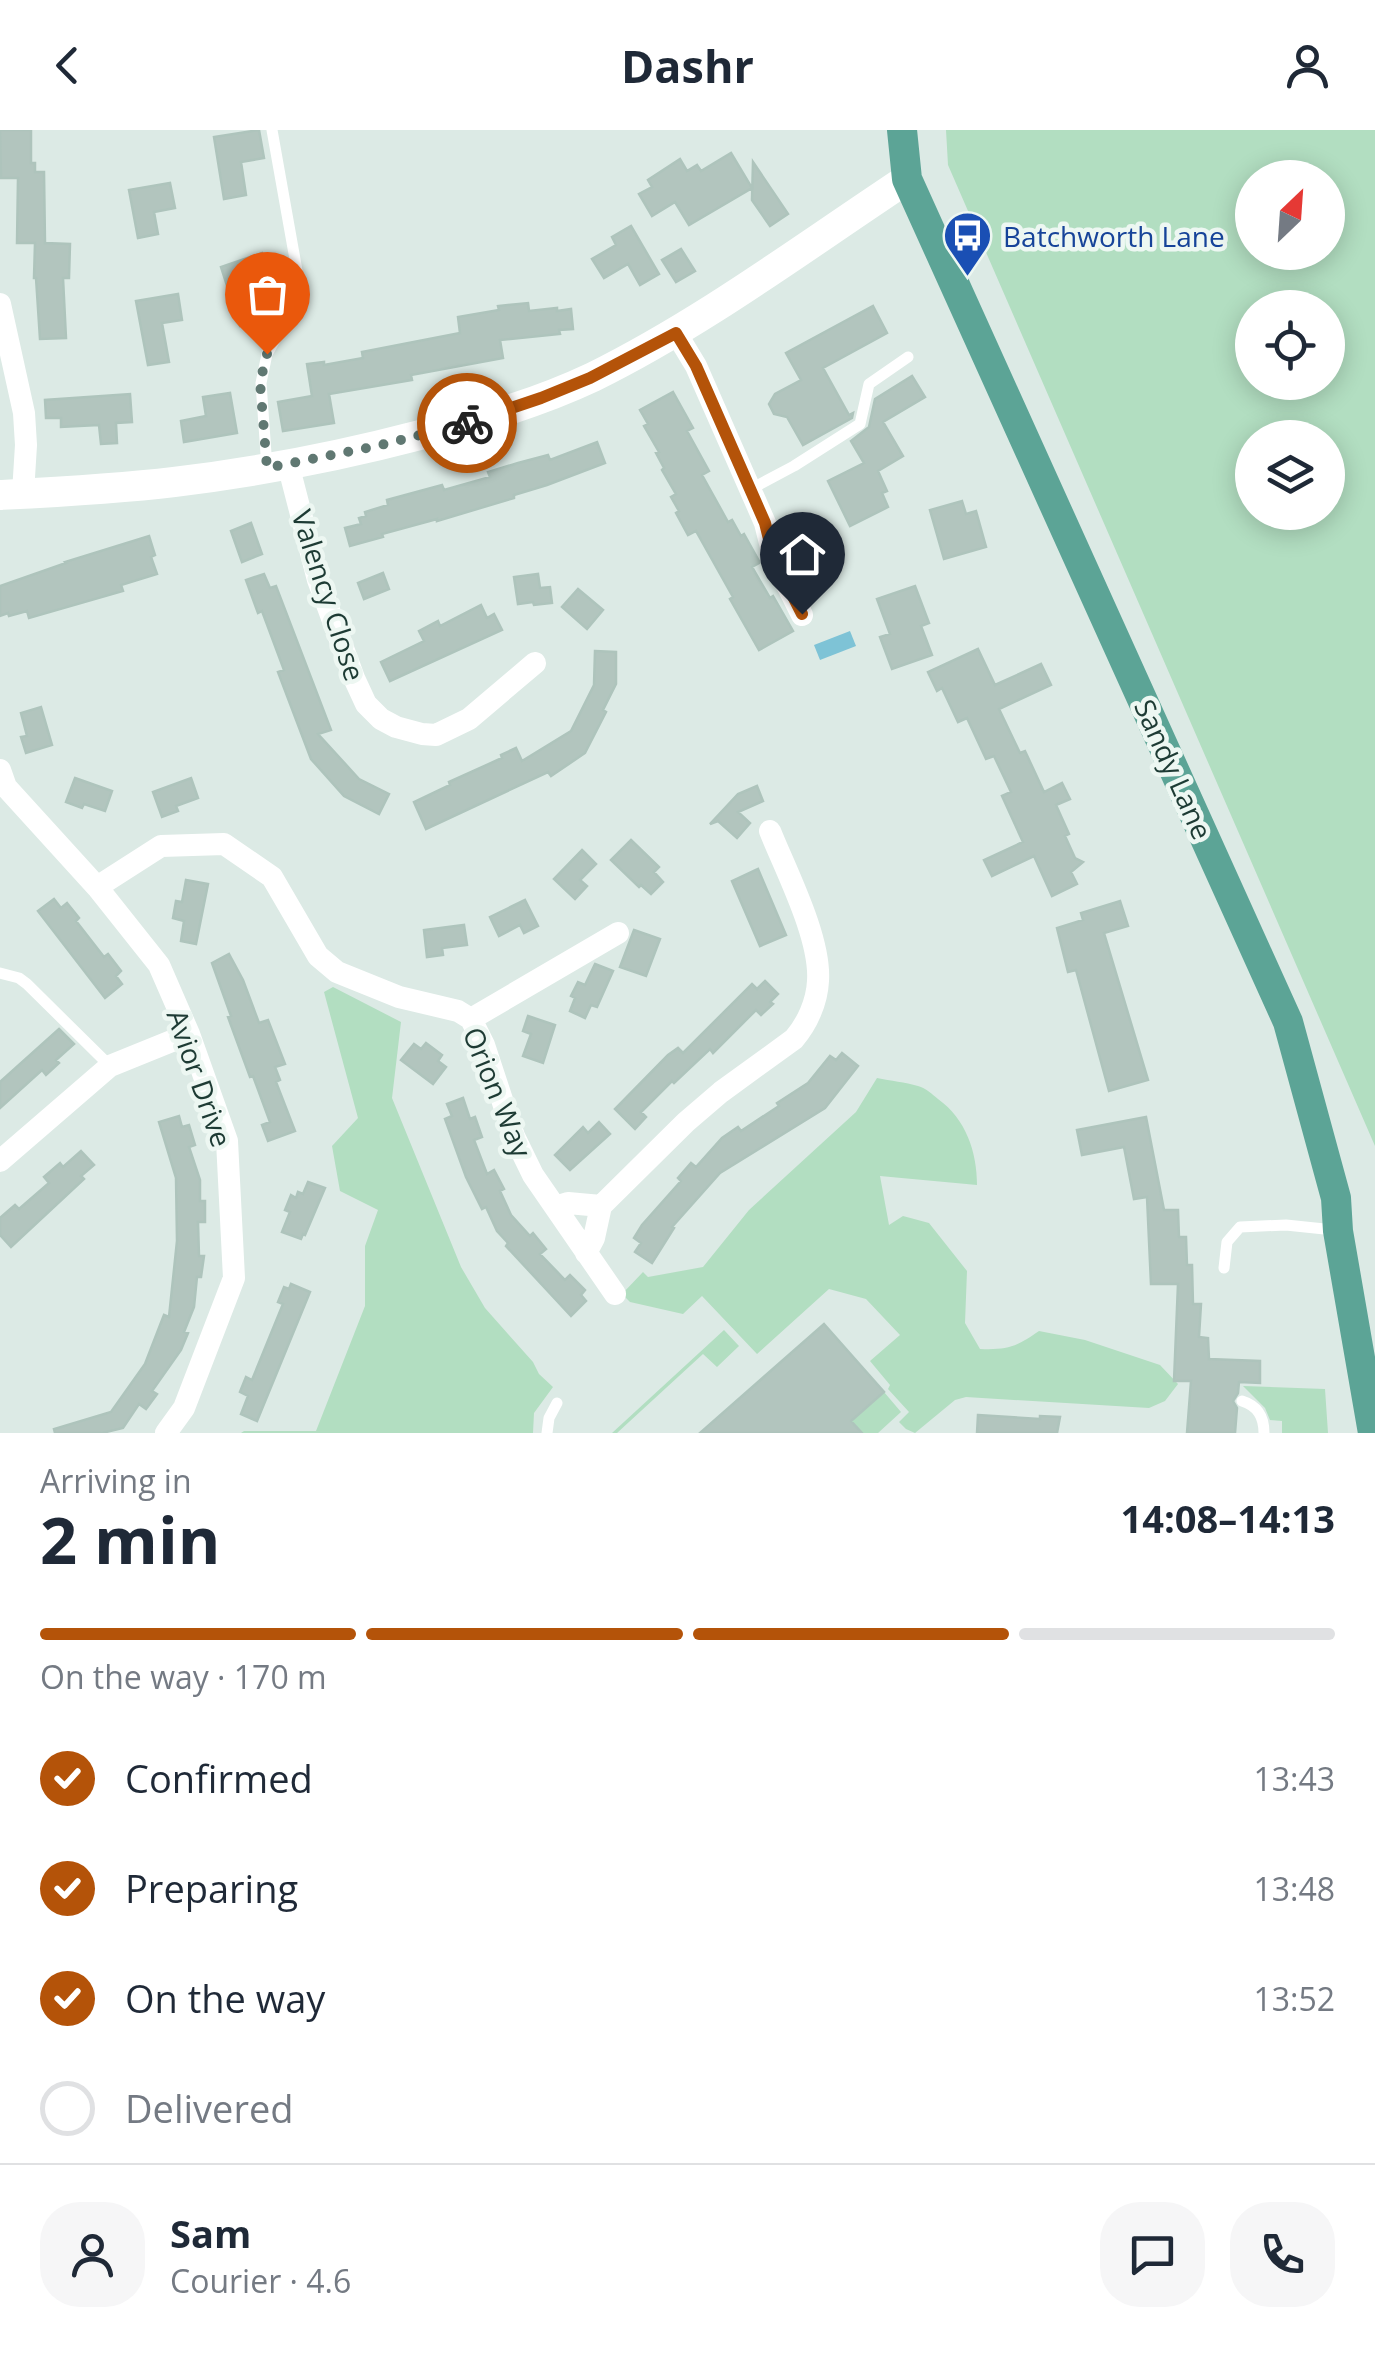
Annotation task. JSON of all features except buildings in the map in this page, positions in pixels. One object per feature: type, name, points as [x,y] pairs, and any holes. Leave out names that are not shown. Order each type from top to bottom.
[{"type":"main road","name":"Sandy Lane","points":[[902,130],[907,178],[1288,1022],[1336,1198],[1338,1231],[1373,1433]]},
{"type":"street","points":[[0,304],[24,413],[26,445],[12,494],[173,483],[377,446],[469,422],[590,378],[676,333],[907,178]]},
{"type":"street","points":[[676,333],[696,366],[765,523],[774,559],[802,614]]},
{"type":"street","name":"Valency Close","points":[[278,466],[342,646],[366,704],[382,719],[396,727],[436,735],[469,719],[534,664]]},
{"type":"street","name":"Avior Drive","points":[[2,782],[97,887],[159,965],[189,1034],[227,1141],[234,1278],[173,1431]]},
{"type":"street","points":[[586,1253],[594,1238],[601,1206],[686,1122],[794,1039],[810,1013],[819,978],[816,955],[804,913],[770,831]]},
{"type":"street","name":"Orion Way","points":[[97,887],[161,846],[224,844],[272,876],[318,956],[337,972],[400,998],[458,1011],[471,1020],[484,1045],[514,1136],[543,1193],[614,1294]]},
{"type":"street","points":[[471,1020],[618,932]]},
{"type":"street","points":[[0,1161],[110,1066],[189,1034]]},
{"type":"street","points":[[555,1207],[601,1206]]},
{"type":"lane","points":[[272,130],[300,293],[267,354],[260,382],[278,466]]},
{"type":"lane","points":[[748,490],[860,424],[869,384],[908,357]]},
{"type":"lane","points":[[0,973],[28,984],[110,1066]]},
{"type":"lane","points":[[1224,1268],[1227,1242],[1240,1228],[1286,1225],[1338,1231]]},
{"type":"lane","points":[[1242,1401],[1259,1412],[1264,1433]]},
{"type":"lane","points":[[547,1433],[549,1418],[558,1403]]},
{"type":"green space","points":[[946,130],[1375,130],[1375,1146],[948,165]]},
{"type":"green space","points":[[333,987],[401,1022],[392,1098],[461,1267],[485,1308],[553,1387],[534,1413],[533,1433],[241,1433],[316,1431],[365,1306],[365,1246],[378,1210],[340,1191],[332,1146],[358,1118],[324,992]]},
{"type":"green space","points":[[877,1078],[926,1090],[948,1107],[968,1137],[977,1185],[880,1176],[889,1225],[903,1216],[929,1223],[967,1271],[965,1323],[980,1349],[1011,1346],[1039,1331],[1085,1340],[1160,1365],[1178,1384],[1165,1401],[1149,1408],[966,1397],[955,1400],[915,1433],[899,1422],[909,1412],[870,1361],[900,1335],[866,1299],[829,1289],[757,1354],[702,1296],[683,1314],[630,1302],[622,1294],[643,1272],[648,1277],[703,1267],[749,1210],[856,1112]]},
{"type":"green space","points":[[724,1330],[739,1346],[717,1367],[703,1354],[617,1433],[612,1433]]},
{"type":"green space","points":[[1243,1386],[1325,1389],[1328,1433],[1282,1433],[1282,1421],[1270,1420],[1265,1408]]},
{"type":"green space","points":[[884,1392],[901,1412],[878,1433],[862,1433],[851,1421]]},
{"type":"water","points":[[850,631],[856,646],[820,660],[814,645]]},
{"type":"way so far","points":[[267,354],[260,382],[267,468],[467,423]]},
{"type":"place","name":"Batchworth Lane","points":[[968,278]]},
{"type":"route","points":[[467,423],[590,378],[676,333],[696,366],[765,523],[774,559],[802,614]]}]
